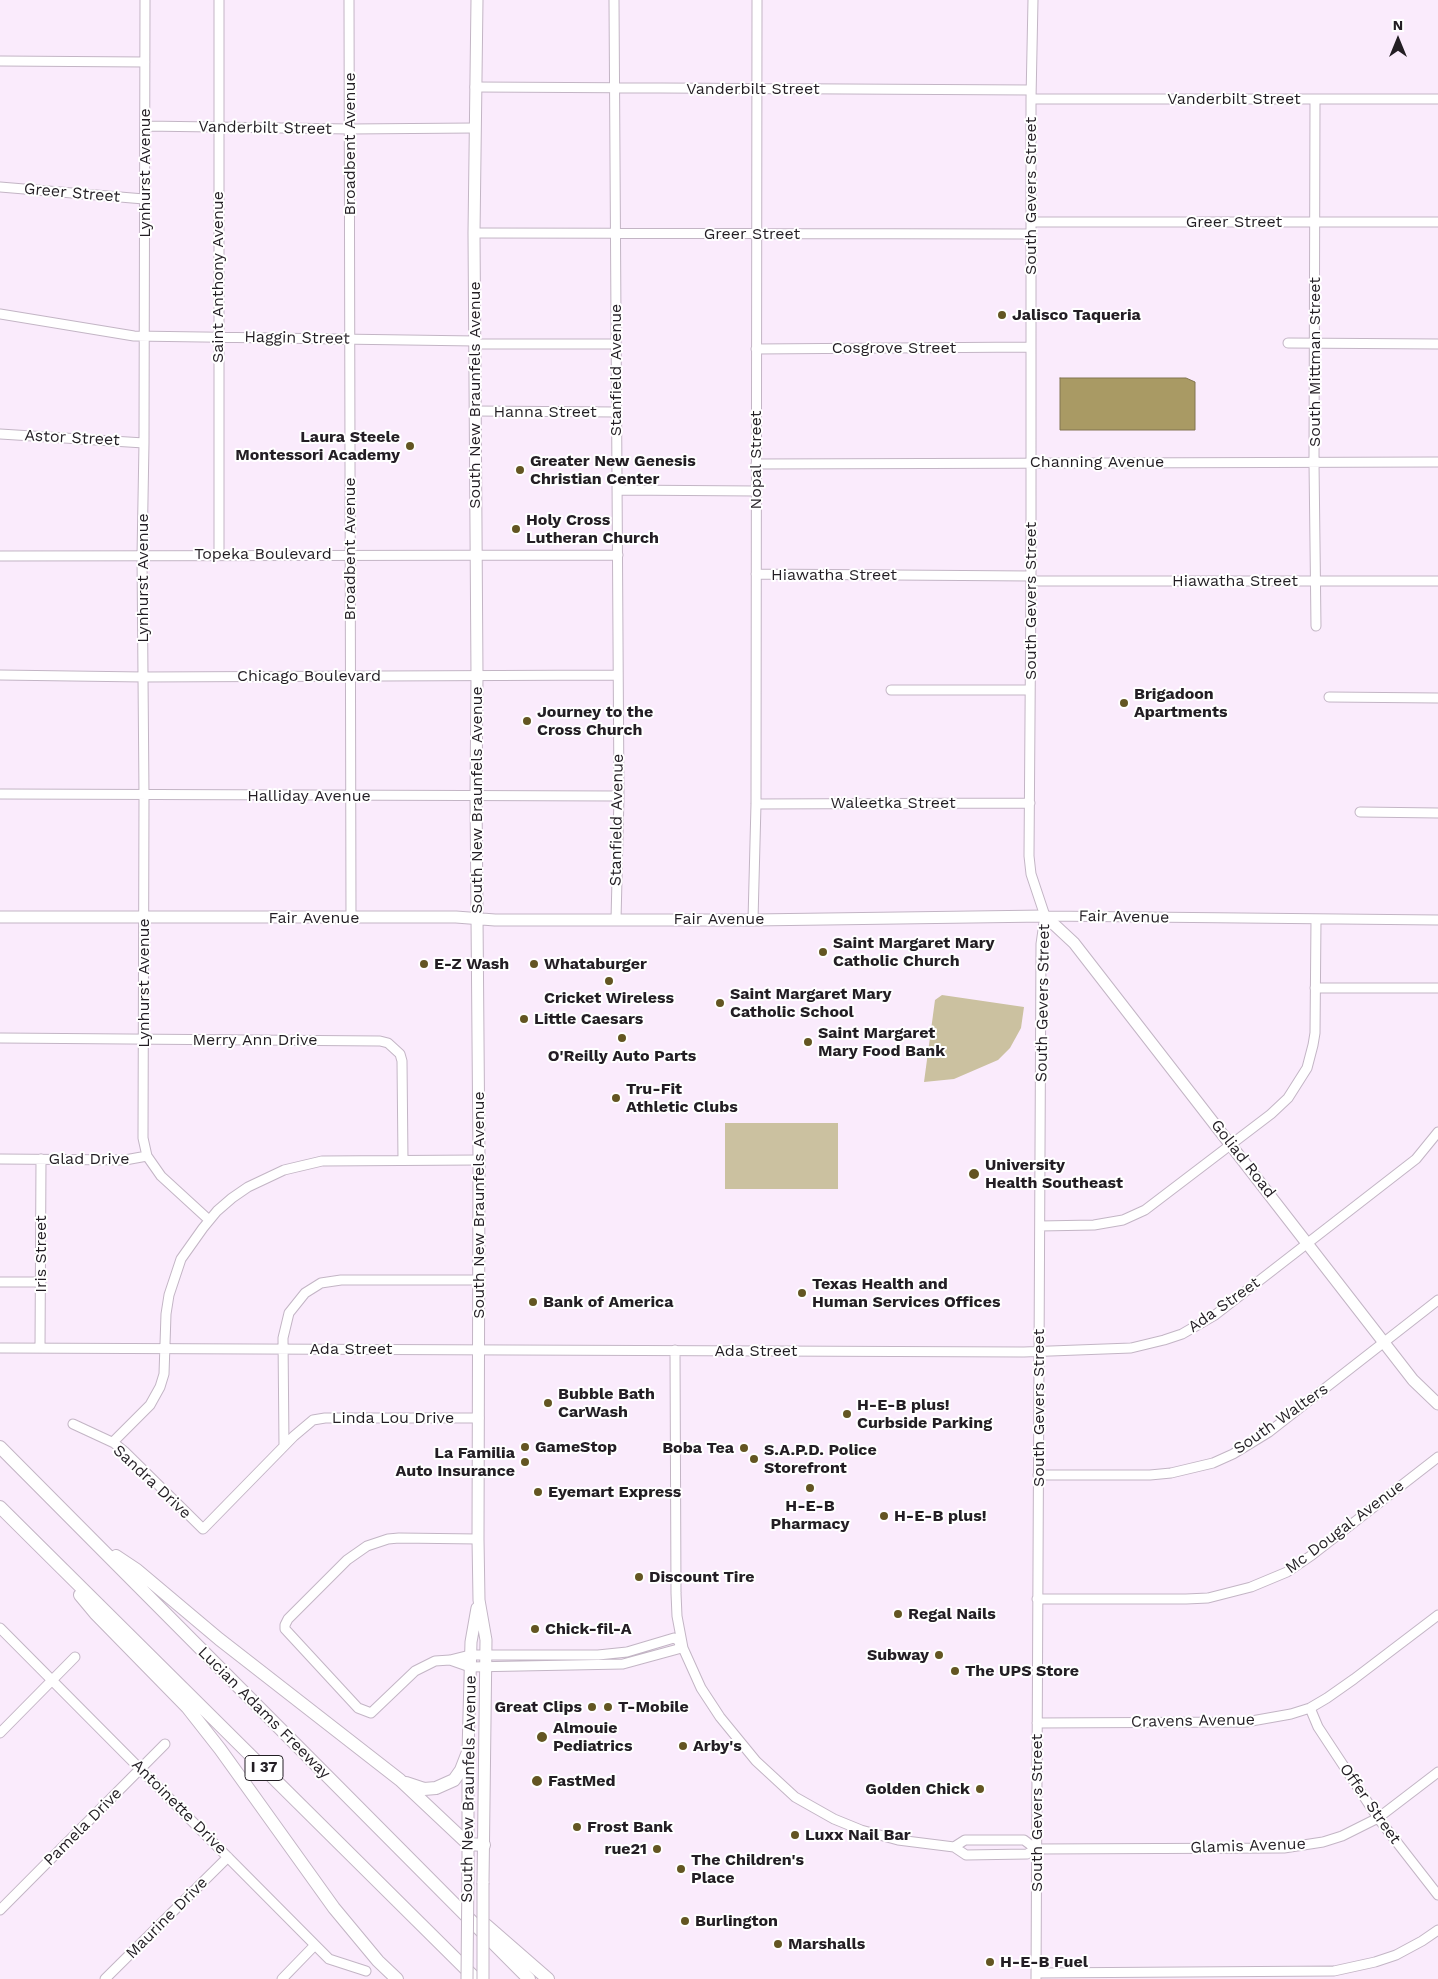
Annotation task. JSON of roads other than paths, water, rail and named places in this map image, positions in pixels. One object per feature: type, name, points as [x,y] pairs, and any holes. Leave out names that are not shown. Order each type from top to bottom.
[{"type":"highway","name":"Lucian Adams Freeway","points":[[0,1447],[529,1979]]},
{"type":"highway","name":"I 37","points":[[0,1507],[476,1979]]},
{"type":"highway","points":[[95,1543],[137,1570],[219,1639],[400,1780],[468,1844],[484,1845]]},
{"type":"highway","points":[[52,1557],[95,1613],[187,1707],[226,1756],[334,1908],[396,1979]]},
{"type":"highway","points":[[400,1780],[424,1789],[436,1788],[454,1780],[461,1770],[468,1752]]},
{"type":"highway","points":[[410,1860],[548,1979]]},
{"type":"main road","name":"South New Braunfels Avenue","points":[[476,0],[474,411],[479,1160],[478,1539],[479,1600],[486,1640],[483,1979]]},
{"type":"main road","name":"Fair Avenue","points":[[0,917],[456,917],[477,919],[753,920],[1045,916]]},
{"type":"main road","name":"Goliad Road","points":[[1045,916],[1074,943],[1413,1380],[1438,1404]]},
{"type":"main road","name":"South New Braunfels Avenue","points":[[467,1979],[470,1661],[471,1642],[479,1600]]},
{"type":"street","name":"Lynhurst Avenue","points":[[146,0],[142,677],[144,796],[143,1138],[147,1156]]},
{"type":"street","name":"Saint Anthony Avenue","points":[[219,0],[218,336],[220,554]]},
{"type":"street","name":"Broadbent Avenue","points":[[349,0],[351,918]]},
{"type":"street","name":"Stanfield Avenue","points":[[614,0],[619,796],[616,920]]},
{"type":"street","name":"Nopal Street","points":[[753,920],[756,804],[757,0]]},
{"type":"street","name":"South Gevers Street","points":[[1033,0],[1031,94],[1030,803],[1031,874],[1045,916],[1041,944],[1036,1976]]},
{"type":"street","points":[[0,61],[145,62]]},
{"type":"street","name":"Vanderbilt Street","points":[[475,87],[756,88],[1315,99],[1438,99]]},
{"type":"street","name":"South Mittman Street","points":[[1315,99],[1314,462],[1316,626]]},
{"type":"street","name":"Vanderbilt Street","points":[[145,126],[350,129],[474,128]]},
{"type":"street","name":"Greer Street","points":[[0,187],[144,199]]},
{"type":"street","name":"Greer Street","points":[[1031,222],[1438,222]]},
{"type":"street","name":"Greer Street","points":[[474,233],[1031,234]]},
{"type":"street","name":"Haggin Street","points":[[0,314],[134,336],[616,344]]},
{"type":"street","points":[[1288,343],[1438,344]]},
{"type":"street","name":"Cosgrove Street","points":[[756,349],[1032,347]]},
{"type":"street","name":"Hanna Street","points":[[474,411],[616,412]]},
{"type":"street","name":"Astor Street","points":[[0,434],[144,443]]},
{"type":"street","name":"Channing Avenue","points":[[756,464],[1438,462]]},
{"type":"street","points":[[617,490],[756,491]]},
{"type":"street","name":"Topeka Boulevard","points":[[0,556],[142,556],[144,554],[618,555]]},
{"type":"street","name":"Hiawatha Street","points":[[756,574],[1438,581]]},
{"type":"street","name":"Chicago Boulevard","points":[[0,675],[142,677],[618,675]]},
{"type":"street","points":[[891,690],[1030,690]]},
{"type":"street","points":[[1329,697],[1438,698]]},
{"type":"street","name":"Halliday Avenue","points":[[0,794],[144,796],[619,796]]},
{"type":"street","name":"Waleetka Street","points":[[756,804],[1030,803]]},
{"type":"street","points":[[1360,812],[1438,813]]},
{"type":"street","name":"Fair Avenue","points":[[1045,916],[1438,920]]},
{"type":"street","points":[[1040,1226],[1094,1225],[1134,1215],[1155,1204],[1280,1107],[1302,1078],[1314,1045],[1316,920]]},
{"type":"street","points":[[1315,988],[1438,988]]},
{"type":"street","name":"Merry Ann Drive","points":[[0,1038],[380,1041],[388,1043],[400,1054],[402,1062],[403,1160]]},
{"type":"street","name":"Ada Street","points":[[0,1348],[1040,1352],[1131,1348],[1182,1334],[1215,1315],[1416,1159],[1438,1132]]},
{"type":"street","name":"Glad Drive","points":[[0,1159],[125,1160],[147,1156],[161,1176],[209,1220]]},
{"type":"street","name":"Iris Street","points":[[40,1348],[42,1159]]},
{"type":"street","points":[[114,1443],[150,1405],[158,1393],[164,1374],[166,1314],[174,1277],[181,1259],[190,1245],[209,1220],[224,1205],[248,1187],[284,1170],[322,1161],[479,1160]]},
{"type":"street","points":[[284,1446],[284,1325],[289,1313],[305,1293],[321,1283],[341,1280],[479,1280]]},
{"type":"street","points":[[0,1282],[41,1282]]},
{"type":"street","name":"South Walters","points":[[1038,1475],[1150,1475],[1185,1470],[1213,1463],[1252,1444],[1269,1432],[1438,1300]]},
{"type":"street","points":[[675,1350],[676,1593],[681,1642],[701,1688],[720,1717],[756,1761],[794,1797],[834,1819],[861,1830],[898,1840],[954,1847],[966,1855],[1027,1854],[1036,1849],[1024,1840],[965,1840],[954,1847]]},
{"type":"street","name":"Linda Lou Drive","points":[[202,1529],[312,1420],[325,1418],[479,1418]]},
{"type":"street","name":"Sandra Drive","points":[[73,1424],[114,1443],[202,1529]]},
{"type":"street","name":"Mc Dougal Avenue","points":[[1037,1599],[1186,1599],[1223,1595],[1252,1588],[1288,1572],[1438,1457]]},
{"type":"street","points":[[478,1539],[388,1539],[367,1546],[347,1560],[288,1619],[285,1629],[358,1708],[371,1713],[415,1671],[435,1661],[485,1661],[598,1655],[628,1652],[674,1638],[681,1642]]},
{"type":"street","name":"Cravens Avenue","points":[[1037,1723],[1246,1722],[1310,1708],[1354,1679],[1438,1615]]},
{"type":"street","name":"Antoinette Drive","points":[[0,1628],[330,1959],[366,1971]]},
{"type":"street","points":[[0,1734],[76,1657]]},
{"type":"street","name":"Offer Street","points":[[1310,1708],[1318,1727],[1378,1818],[1438,1895]]},
{"type":"street","name":"Pamela Drive","points":[[0,1910],[165,1744]]},
{"type":"street","name":"Glamis Avenue","points":[[1036,1849],[1284,1848],[1304,1846],[1332,1839],[1378,1818],[1438,1772]]},
{"type":"street","name":"Maurine Drive","points":[[106,1979],[228,1857]]},
{"type":"street","points":[[1036,1976],[1334,1971],[1375,1962],[1396,1955],[1438,1930]]},
{"type":"street","points":[[282,1979],[315,1944]]},
{"type":"place","name":"Jalisco Taqueria","points":[[1002,315]]},
{"type":"place","name":"Laura Steele Montessori Academy","points":[[410,446]]},
{"type":"place","name":"Greater New Genesis Christian Center","points":[[520,470]]},
{"type":"place","name":"Holy Cross Lutheran Church","points":[[516,529]]},
{"type":"place","name":"Brigadoon Apartments","points":[[1124,703]]},
{"type":"place","name":"Journey to the Cross Church","points":[[527,721]]},
{"type":"place","name":"Saint Margaret Mary Catholic Church","points":[[823,952]]},
{"type":"place","name":"E-Z Wash","points":[[424,964]]},
{"type":"place","name":"Whataburger","points":[[534,964]]},
{"type":"place","name":"Cricket Wireless","points":[[609,981]]},
{"type":"place","name":"Saint Margaret Mary Catholic School","points":[[720,1003]]},
{"type":"place","name":"Little Caesars","points":[[524,1019]]},
{"type":"place","name":"O'Reilly Auto Parts","points":[[622,1038]]},
{"type":"place","name":"Saint Margaret Mary Food Bank","points":[[808,1042]]},
{"type":"place","name":"Tru-Fit Athletic Clubs","points":[[616,1098]]},
{"type":"place","name":"University Health Southeast","points":[[974,1174]]},
{"type":"place","name":"Texas Health and Human Services Offices","points":[[802,1293]]},
{"type":"place","name":"Bank of America","points":[[533,1302]]},
{"type":"place","name":"Bubble Bath CarWash","points":[[548,1403]]},
{"type":"place","name":"H-E-B plus! Curbside Parking","points":[[847,1414]]},
{"type":"place","name":"GameStop","points":[[525,1447]]},
{"type":"place","name":"Boba Tea","points":[[744,1448]]},
{"type":"place","name":"S.A.P.D. Police Storefront","points":[[754,1459]]},
{"type":"place","name":"La Familia Auto Insurance","points":[[525,1462]]},
{"type":"place","name":"H-E-B Pharmacy","points":[[810,1488]]},
{"type":"place","name":"Eyemart Express","points":[[538,1492]]},
{"type":"place","name":"H-E-B plus!","points":[[884,1516]]},
{"type":"place","name":"Discount Tire","points":[[639,1577]]},
{"type":"place","name":"Regal Nails","points":[[898,1614]]},
{"type":"place","name":"Chick-fil-A","points":[[535,1629]]},
{"type":"place","name":"Subway","points":[[939,1655]]},
{"type":"place","name":"The UPS Store","points":[[955,1671]]},
{"type":"place","name":"Great Clips","points":[[592,1707]]},
{"type":"place","name":"T-Mobile","points":[[608,1707]]},
{"type":"place","name":"Almouie Pediatrics","points":[[542,1737]]},
{"type":"place","name":"Arby's","points":[[683,1746]]},
{"type":"place","name":"FastMed","points":[[537,1781]]},
{"type":"place","name":"Golden Chick","points":[[980,1789]]},
{"type":"place","name":"Frost Bank","points":[[577,1827]]},
{"type":"place","name":"Luxx Nail Bar","points":[[795,1835]]},
{"type":"place","name":"rue21","points":[[657,1849]]},
{"type":"place","name":"The Children's Place","points":[[681,1869]]},
{"type":"place","name":"Burlington","points":[[685,1921]]},
{"type":"place","name":"Marshalls","points":[[778,1944]]},
{"type":"place","name":"H-E-B Fuel","points":[[990,1962]]}]
